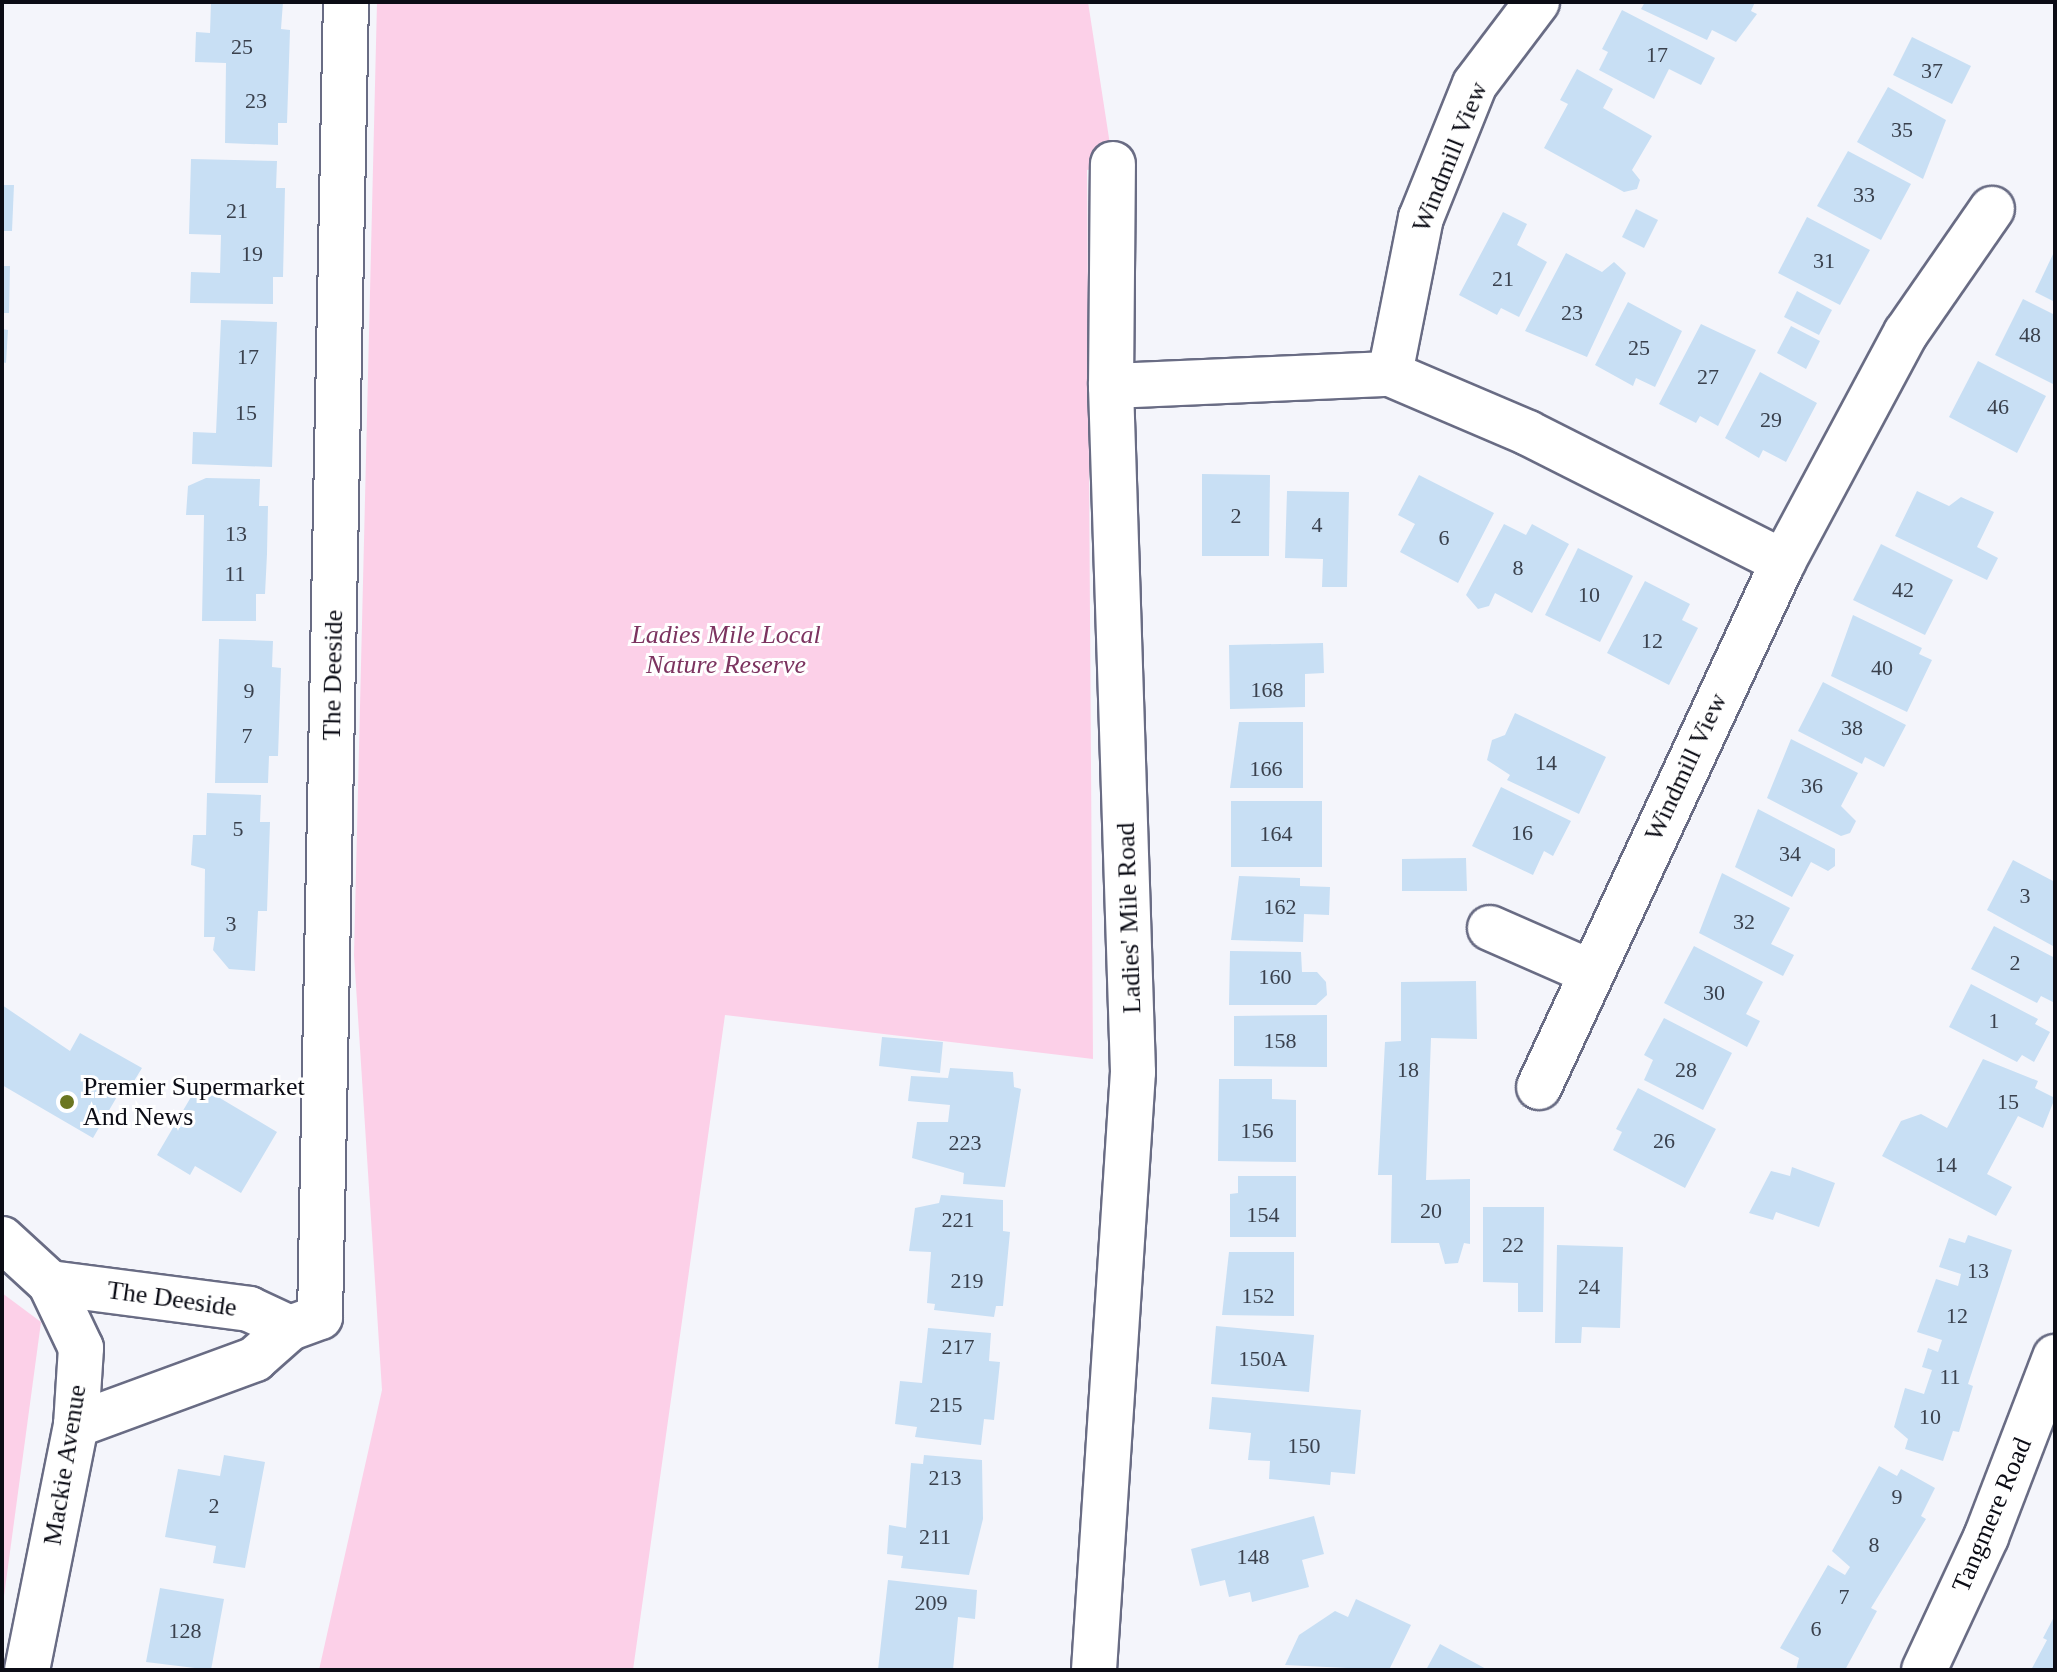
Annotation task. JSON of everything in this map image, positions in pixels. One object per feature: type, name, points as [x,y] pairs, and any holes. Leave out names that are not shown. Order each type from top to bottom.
[{"type":"street","name":"The Deeside","points":[[76,1425],[255,1359],[290,1328],[320,1317],[346,2]]},
{"type":"street","name":"Windmill View","points":[[1390,374],[1421,218],[1475,84],[1537,2]]},
{"type":"street","name":"Ladies' Mile Road","points":[[1097,1668],[1133,1072],[1111,386],[1113,164]]},
{"type":"street","name":"Windmill View","points":[[1539,1087],[1783,562],[1906,333],[1992,209]]},
{"type":"street","points":[[1111,386],[1390,374],[1528,433],[1783,562]]},
{"type":"street","points":[[1490,928],[1590,972]]},
{"type":"street","name":"Mackie Avenue","points":[[2,1239],[50,1283],[81,1348],[76,1425],[27,1670]]},
{"type":"street","name":"The Deeside","points":[[50,1283],[249,1309],[290,1328]]},
{"type":"street","name":"Tangmere Road","points":[[1924,1670],[1986,1537],[2055,1357]]},
{"type":"green space","name":"Ladies Mile Local Nature Reserve","points":[[377,2],[1088,2],[1113,164],[1087,170],[1093,1059],[725,1015],[633,1670],[319,1670],[382,1390],[354,955]]},
{"type":"green space","points":[[2,1293],[41,1322],[2,1611]]},
{"type":"building","points":[[211,2],[283,2],[281,29],[290,30],[287,123],[278,123],[278,145],[225,143],[226,63],[195,62],[196,32],[210,33]]},
{"type":"building","points":[[1645,2],[1755,2],[1751,11],[1757,14],[1736,42],[1712,30],[1707,40],[1641,9]]},
{"type":"building","points":[[1622,10],[1715,58],[1701,85],[1669,69],[1654,99],[1599,70],[1608,52],[1602,49]]},
{"type":"building","points":[[1912,37],[1971,66],[1952,104],[1893,75]]},
{"type":"building","points":[[1577,69],[1613,89],[1603,108],[1652,136],[1632,170],[1640,180],[1637,189],[1624,192],[1544,148],[1568,104],[1560,100]]},
{"type":"building","points":[[1888,87],[1946,120],[1923,179],[1857,142]]},
{"type":"building","points":[[1848,151],[1911,184],[1881,240],[1817,206]]},
{"type":"building","points":[[191,159],[277,161],[276,188],[285,188],[283,277],[273,277],[273,304],[190,303],[191,272],[220,273],[221,235],[189,234]]},
{"type":"building","points":[[2,185],[14,185],[12,231],[2,231]]},
{"type":"building","points":[[1636,209],[1658,220],[1644,248],[1622,237]]},
{"type":"building","points":[[1503,212],[1527,224],[1517,245],[1547,262],[1519,317],[1501,308],[1497,315],[1459,295]]},
{"type":"building","points":[[1807,217],[1870,250],[1840,305],[1778,273]]},
{"type":"building","points":[[2055,250],[2055,302],[2035,292]]},
{"type":"building","points":[[1566,253],[1602,272],[1614,262],[1626,273],[1587,357],[1525,331]]},
{"type":"building","points":[[2,266],[10,266],[9,313],[2,313]]},
{"type":"building","points":[[1797,291],[1832,310],[1819,335],[1784,317]]},
{"type":"building","points":[[2023,299],[2055,315],[2055,385],[1995,355]]},
{"type":"building","points":[[1628,302],[1682,331],[1655,387],[1636,378],[1633,386],[1595,365]]},
{"type":"building","points":[[221,320],[277,322],[272,467],[192,464],[193,432],[216,433]]},
{"type":"building","points":[[1701,324],[1756,350],[1718,426],[1700,416],[1696,423],[1659,404]]},
{"type":"building","points":[[1791,326],[1820,341],[1806,369],[1777,353]]},
{"type":"building","points":[[2,329],[8,330],[6,363],[2,362]]},
{"type":"building","points":[[1978,361],[2046,396],[2017,453],[1949,417]]},
{"type":"building","points":[[1760,372],[1817,403],[1786,462],[1763,450],[1759,458],[1725,438]]},
{"type":"building","points":[[1202,474],[1270,475],[1269,556],[1202,556]]},
{"type":"building","points":[[1419,475],[1494,513],[1458,583],[1400,552],[1415,524],[1398,515]]},
{"type":"building","points":[[206,478],[260,479],[259,506],[268,506],[267,554],[265,594],[256,594],[256,621],[202,621],[204,515],[186,515],[188,486]]},
{"type":"building","points":[[1287,491],[1349,492],[1347,587],[1322,587],[1323,559],[1285,558]]},
{"type":"building","points":[[1917,491],[1949,506],[1961,497],[1994,512],[1977,547],[1998,558],[1987,580],[1895,536]]},
{"type":"building","points":[[1504,524],[1526,535],[1532,524],[1569,544],[1532,613],[1495,593],[1489,606],[1478,609],[1466,595]]},
{"type":"building","points":[[1881,544],[1953,580],[1925,635],[1853,600]]},
{"type":"building","points":[[1578,548],[1633,576],[1600,642],[1545,615]]},
{"type":"building","points":[[1645,581],[1690,604],[1682,620],[1698,628],[1669,685],[1607,653]]},
{"type":"building","points":[[1853,615],[1922,648],[1919,654],[1932,660],[1907,712],[1831,676]]},
{"type":"building","points":[[219,639],[273,641],[272,667],[281,668],[278,756],[269,756],[268,783],[215,783]]},
{"type":"building","points":[[1323,643],[1324,673],[1305,674],[1305,707],[1230,709],[1229,645]]},
{"type":"building","points":[[1823,682],[1906,725],[1884,767],[1865,757],[1862,764],[1798,731]]},
{"type":"building","points":[[1515,713],[1606,757],[1579,814],[1507,780],[1510,775],[1487,760],[1492,740],[1505,735]]},
{"type":"building","points":[[1239,722],[1303,722],[1303,788],[1230,788]]},
{"type":"building","points":[[1791,739],[1858,773],[1841,806],[1856,821],[1850,833],[1841,836],[1767,798]]},
{"type":"building","points":[[1501,787],[1571,821],[1553,856],[1544,851],[1533,875],[1472,846]]},
{"type":"building","points":[[207,793],[261,795],[260,822],[270,822],[267,911],[258,911],[255,971],[229,969],[213,950],[215,937],[204,937],[205,869],[191,865],[193,835],[206,835]]},
{"type":"building","points":[[1231,801],[1322,801],[1322,867],[1231,867]]},
{"type":"building","points":[[1758,809],[1835,849],[1835,866],[1828,871],[1811,862],[1792,897],[1735,867]]},
{"type":"building","points":[[1466,858],[1467,891],[1402,891],[1402,859]]},
{"type":"building","points":[[2013,860],[2055,882],[2053,946],[1987,910]]},
{"type":"building","points":[[1722,873],[1790,908],[1771,944],[1794,955],[1783,976],[1699,933]]},
{"type":"building","points":[[1239,876],[1300,878],[1300,886],[1330,887],[1329,915],[1304,914],[1303,942],[1231,940]]},
{"type":"building","points":[[1994,926],[2055,958],[2055,1003],[2041,996],[2037,1003],[1971,969]]},
{"type":"building","points":[[1694,946],[1763,982],[1746,1014],[1760,1021],[1747,1047],[1664,1003]]},
{"type":"building","points":[[1230,951],[1301,952],[1302,972],[1317,972],[1326,982],[1327,995],[1316,1005],[1229,1005]]},
{"type":"building","points":[[1476,981],[1477,1039],[1431,1038],[1426,1180],[1470,1179],[1470,1244],[1464,1243],[1458,1263],[1445,1264],[1439,1243],[1391,1243],[1392,1175],[1378,1175],[1385,1042],[1401,1041],[1401,982]]},
{"type":"building","points":[[1971,984],[2038,1019],[2035,1024],[2050,1032],[2034,1062],[2022,1055],[2017,1062],[1949,1027]]},
{"type":"building","points":[[2,1005],[70,1051],[80,1033],[142,1068],[128,1091],[122,1088],[93,1138],[2,1085]]},
{"type":"building","points":[[1327,1015],[1327,1067],[1234,1066],[1234,1016]]},
{"type":"building","points":[[1664,1018],[1732,1053],[1703,1110],[1644,1080],[1653,1060],[1644,1055]]},
{"type":"building","points":[[882,1037],[943,1042],[940,1073],[879,1066]]},
{"type":"building","points":[[1983,1059],[2038,1081],[2035,1088],[2055,1098],[2043,1128],[2018,1116],[1987,1174],[2012,1187],[1996,1216],[1882,1156],[1901,1121],[1921,1114],[1947,1128]]},
{"type":"building","points":[[950,1068],[1013,1072],[1014,1087],[1021,1089],[1005,1187],[963,1184],[964,1173],[912,1158],[917,1122],[948,1122],[950,1105],[908,1101],[911,1076],[948,1078]]},
{"type":"building","points":[[1219,1079],[1272,1079],[1272,1099],[1296,1100],[1296,1162],[1218,1161]]},
{"type":"building","points":[[198,1085],[277,1132],[241,1193],[195,1166],[190,1175],[157,1155]]},
{"type":"building","points":[[1638,1088],[1716,1129],[1685,1188],[1613,1150],[1622,1132],[1616,1129]]},
{"type":"building","points":[[1792,1167],[1835,1183],[1819,1227],[1776,1212],[1773,1220],[1749,1213],[1771,1171],[1790,1176]]},
{"type":"building","points":[[1238,1176],[1296,1176],[1296,1237],[1230,1237],[1230,1194],[1238,1193]]},
{"type":"building","points":[[941,1195],[1003,1200],[1003,1231],[1010,1232],[1003,1306],[996,1306],[994,1317],[934,1310],[935,1304],[927,1303],[931,1252],[909,1251],[915,1208],[939,1203]]},
{"type":"building","points":[[1483,1207],[1544,1207],[1543,1312],[1518,1312],[1518,1283],[1483,1282]]},
{"type":"building","points":[[1968,1235],[2012,1250],[1968,1384],[1973,1386],[1959,1432],[1953,1431],[1943,1461],[1905,1449],[1908,1439],[1894,1427],[1905,1388],[1924,1394],[1932,1370],[1922,1367],[1928,1348],[1938,1352],[1942,1340],[1917,1332],[1936,1279],[1958,1286],[1961,1274],[1939,1267],[1949,1238],[1965,1243]]},
{"type":"building","points":[[1557,1245],[1623,1247],[1620,1328],[1582,1327],[1581,1343],[1555,1343]]},
{"type":"building","points":[[1229,1252],[1294,1252],[1294,1316],[1222,1315]]},
{"type":"building","points":[[1216,1326],[1314,1335],[1309,1392],[1211,1384]]},
{"type":"building","points":[[928,1328],[991,1333],[989,1361],[1000,1362],[994,1420],[984,1419],[981,1445],[915,1437],[917,1427],[895,1424],[900,1381],[922,1383]]},
{"type":"building","points":[[1212,1397],[1361,1410],[1355,1474],[1331,1472],[1330,1485],[1269,1479],[1270,1461],[1248,1460],[1251,1433],[1209,1429]]},
{"type":"building","points":[[224,1455],[265,1462],[245,1568],[213,1563],[216,1546],[165,1537],[178,1469],[220,1476]]},
{"type":"building","points":[[924,1455],[982,1460],[983,1519],[969,1575],[901,1568],[903,1556],[887,1554],[889,1525],[906,1528],[911,1463],[923,1464]]},
{"type":"building","points":[[1879,1466],[1897,1476],[1901,1469],[1935,1488],[1921,1516],[1926,1519],[1871,1608],[1877,1611],[1845,1670],[1796,1670],[1799,1658],[1780,1648],[1828,1565],[1845,1575],[1850,1567],[1832,1551]]},
{"type":"building","points":[[1314,1516],[1324,1554],[1302,1560],[1309,1587],[1252,1602],[1250,1592],[1229,1597],[1225,1580],[1200,1586],[1191,1549]]},
{"type":"building","points":[[888,1580],[977,1590],[975,1619],[958,1617],[953,1670],[878,1670]]},
{"type":"building","points":[[160,1588],[224,1599],[211,1670],[146,1662]]},
{"type":"building","points":[[1356,1599],[1411,1625],[1389,1670],[1285,1665],[1299,1635],[1335,1611],[1348,1617]]},
{"type":"building","points":[[2055,1615],[2055,1670],[2031,1670],[2047,1640],[2043,1638]]},
{"type":"building","points":[[1440,1644],[1488,1670],[1426,1670]]},
{"type":"place","name":"Premier Supermarket And News","points":[[67,1102]]}]
